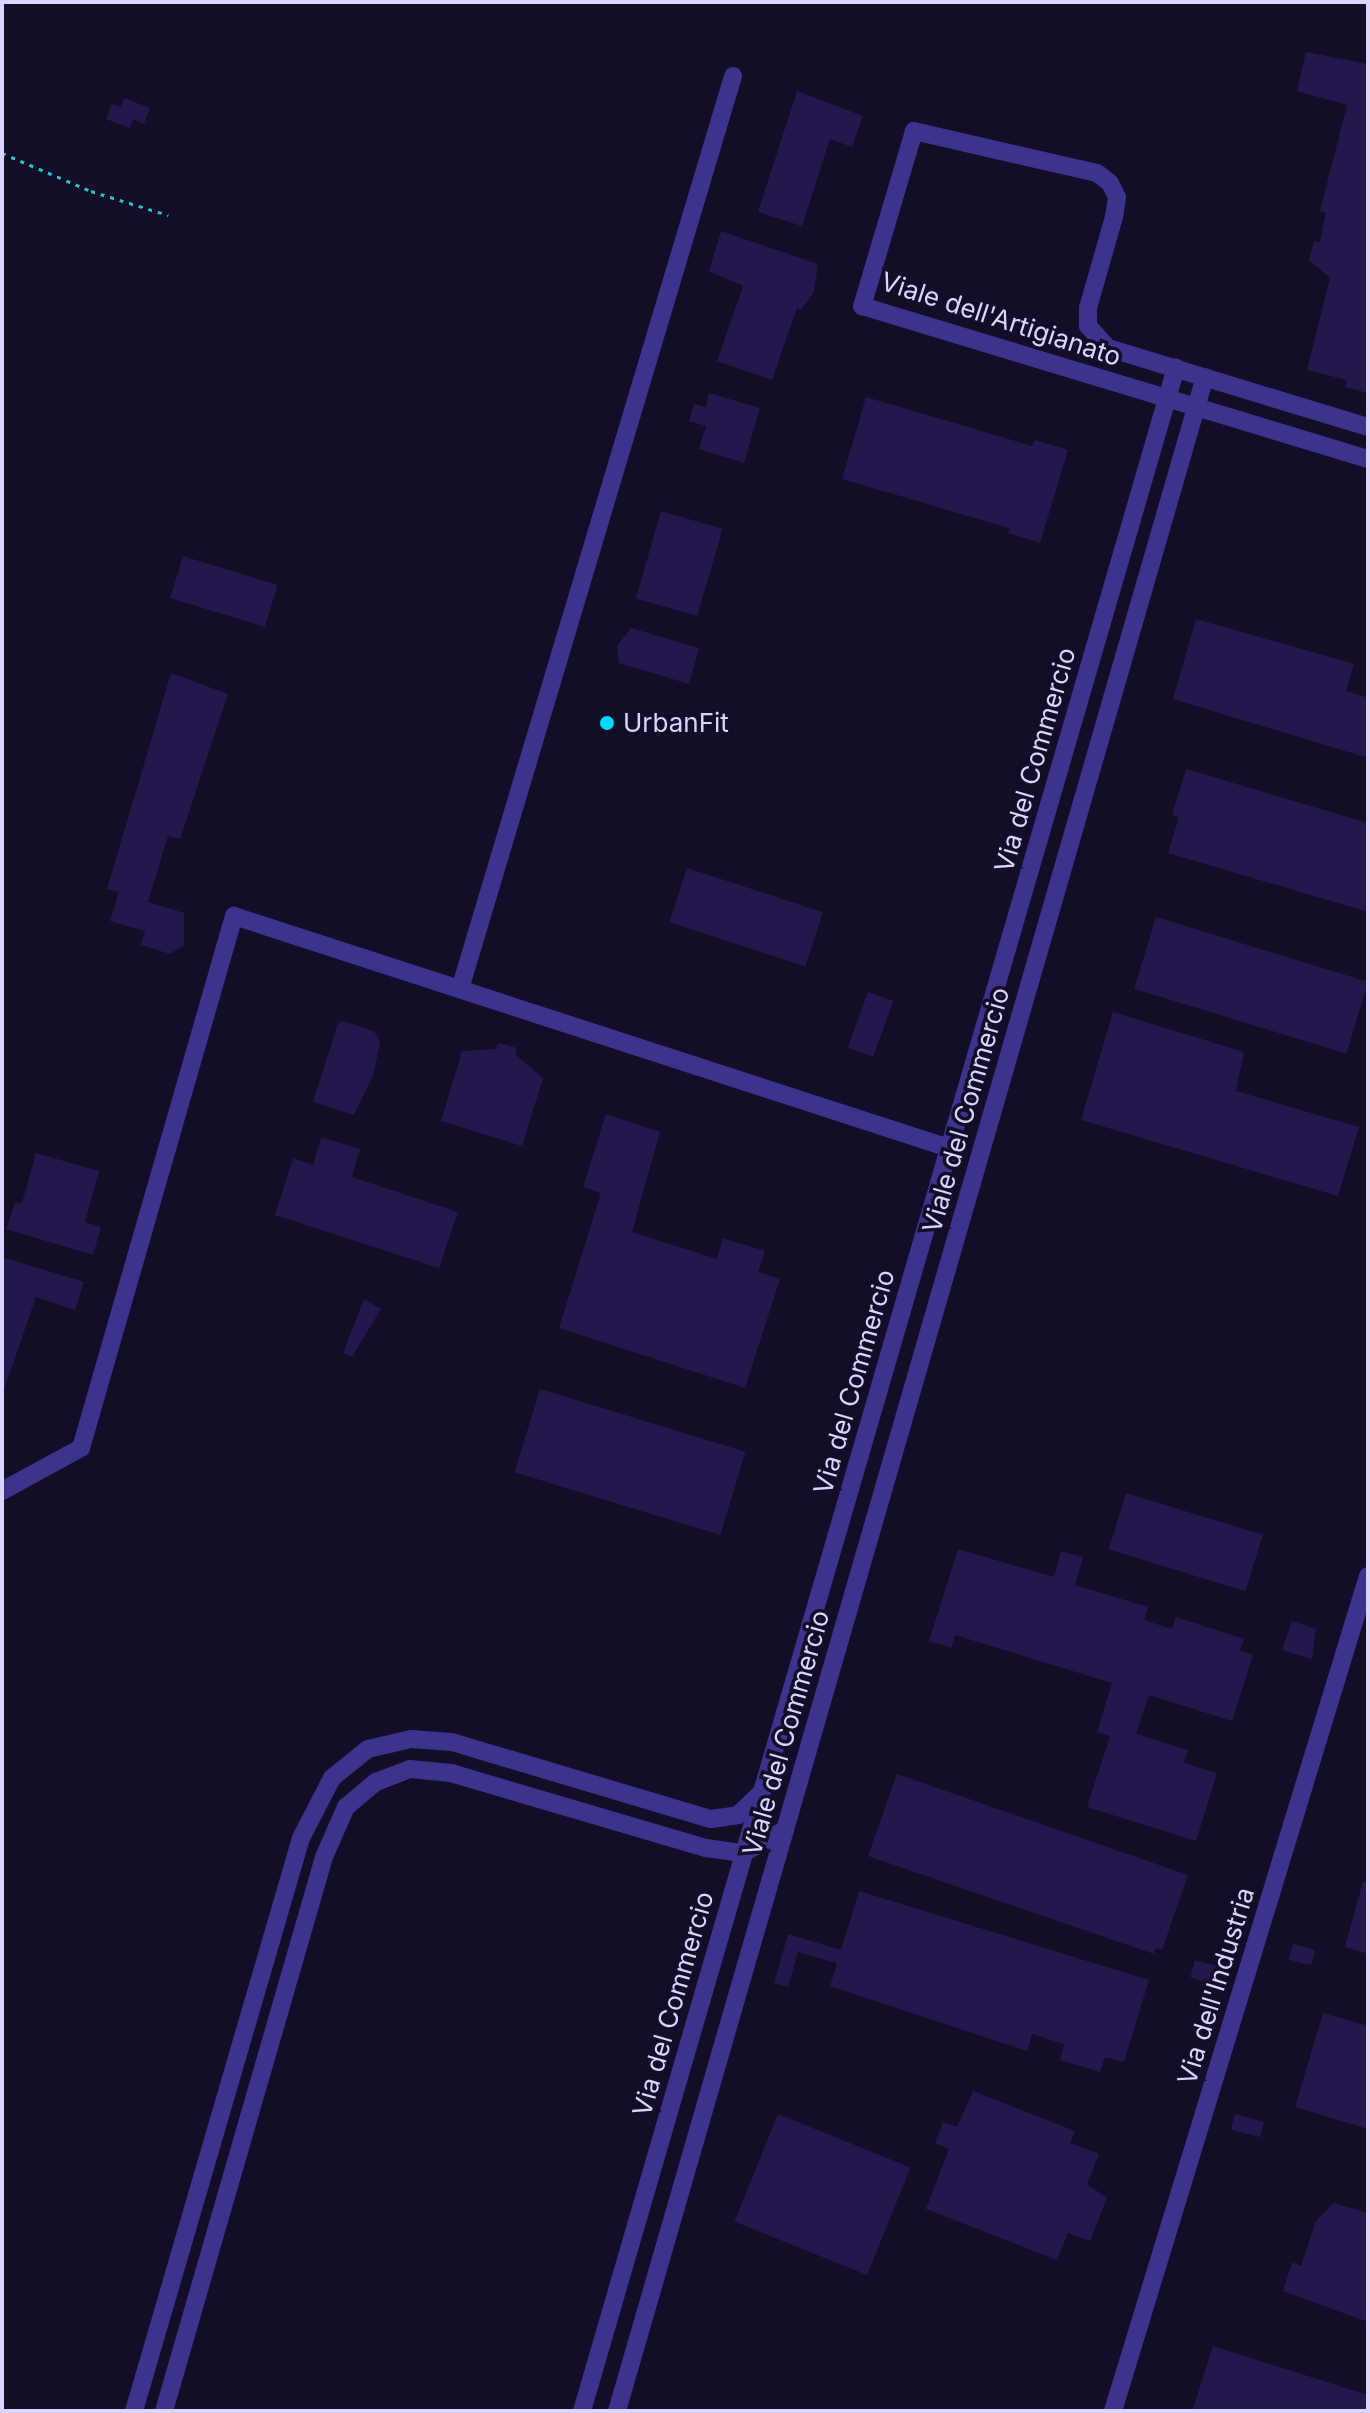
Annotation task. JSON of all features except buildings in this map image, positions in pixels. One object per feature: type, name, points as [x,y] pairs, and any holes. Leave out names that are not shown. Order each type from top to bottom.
[{"type":"street","points":[[460,989],[733,76]]},
{"type":"street","name":"Viale dell'Artigianato","points":[[1368,427],[1108,348],[1088,326],[1088,308],[1114,217],[1117,197],[1110,183],[1097,173],[914,131],[862,306],[1368,459]]},
{"type":"street","name":"Via del Commercio","points":[[582,2411],[1176,368]]},
{"type":"street","name":"Viale del Commercio","points":[[617,2411],[1205,377]]},
{"type":"street","points":[[2,1491],[81,1448],[234,916],[949,1148]]},
{"type":"street","name":"Via dell'Industria","points":[[1113,2411],[1368,1576]]},
{"type":"street","points":[[134,2411],[301,1838],[332,1778],[368,1749],[411,1739],[452,1742],[711,1819],[738,1815],[762,1792]]},
{"type":"street","points":[[164,2411],[324,1857],[346,1807],[376,1782],[410,1769],[451,1773],[706,1848],[743,1853],[785,1830]]},
{"type":"path","points":[[2,153],[91,191],[168,215]]},
{"type":"place","name":"UrbanFit","points":[[607,723]]}]
